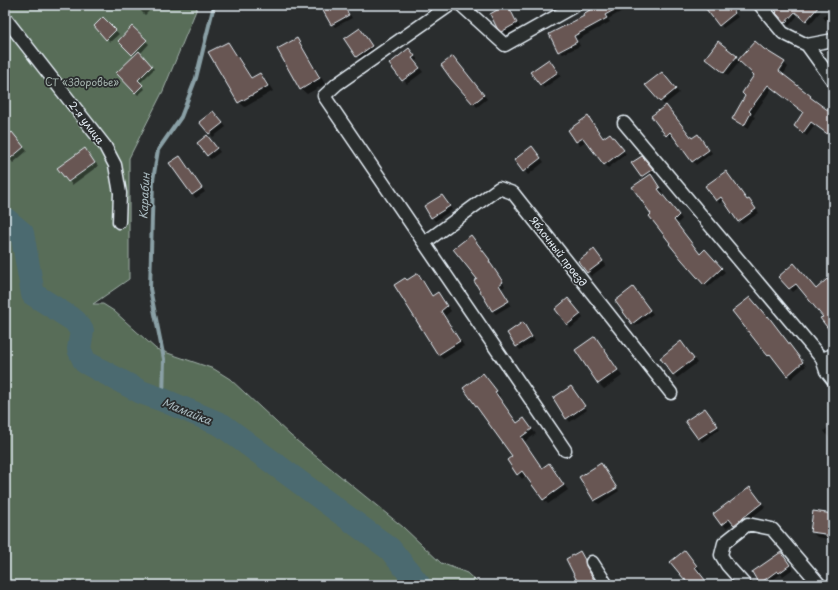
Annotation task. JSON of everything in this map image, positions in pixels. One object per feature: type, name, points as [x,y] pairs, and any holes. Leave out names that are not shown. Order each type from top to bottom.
[{"type":"street","points":[[450,5],[337,84],[324,96],[565,450]]},
{"type":"street","points":[[461,5],[505,45],[576,5]]},
{"type":"street","points":[[760,5],[783,33],[807,45],[833,82]]},
{"type":"street","name":"2-я улица","points":[[5,18],[105,146],[115,165],[120,193],[119,222]]},
{"type":"street","points":[[807,45],[833,40]]},
{"type":"street","points":[[624,123],[827,357],[826,371],[833,380]]},
{"type":"street","name":"Яблочный проезд","points":[[424,243],[499,188],[513,193],[671,393]]},
{"type":"street","points":[[745,585],[727,565],[721,555],[724,543],[748,524],[772,529],[820,585]]},
{"type":"street","points":[[592,562],[607,585]]},
{"type":"green space","name":"СТ «Здоровье»","points":[[5,5],[197,5],[163,91],[129,158],[129,279],[93,304],[103,304],[114,311],[156,349],[214,369],[230,379],[291,436],[403,527],[441,563],[467,573],[480,585],[5,585]]},
{"type":"building","points":[[330,5],[344,5],[349,15],[331,25],[322,9]]},
{"type":"building","points":[[508,5],[517,23],[501,32],[497,28],[490,14]]},
{"type":"building","points":[[598,5],[623,5],[605,15],[607,18],[574,36],[577,42],[558,52],[549,34],[584,16],[583,14]]},
{"type":"building","points":[[703,5],[729,5],[735,13],[719,26]]},
{"type":"building","points":[[771,5],[820,5],[806,21],[795,12],[785,23]]},
{"type":"building","points":[[103,17],[116,30],[106,40],[94,26]]},
{"type":"building","points":[[132,26],[147,40],[132,55],[118,41]]},
{"type":"building","points":[[360,28],[372,46],[356,57],[344,39]]},
{"type":"building","points":[[297,38],[320,78],[300,90],[277,49]]},
{"type":"building","points":[[718,41],[737,56],[724,73],[705,58]]},
{"type":"building","points":[[755,41],[764,49],[785,62],[779,71],[833,114],[833,138],[811,122],[803,133],[794,126],[803,112],[768,85],[749,111],[751,113],[744,126],[732,119],[745,96],[742,93],[754,75],[738,60]]},
{"type":"building","points":[[228,42],[251,78],[260,73],[268,86],[238,103],[208,52]]},
{"type":"building","points":[[409,48],[415,56],[412,58],[420,68],[402,81],[389,64]]},
{"type":"building","points":[[139,51],[152,66],[138,80],[143,85],[135,93],[116,73]]},
{"type":"building","points":[[453,56],[484,95],[473,104],[441,65]]},
{"type":"building","points":[[549,59],[558,72],[540,85],[530,72]]},
{"type":"building","points":[[662,72],[676,89],[660,102],[645,85]]},
{"type":"building","points":[[666,105],[692,138],[698,134],[709,150],[692,162],[670,132],[666,136],[651,116]]},
{"type":"building","points":[[213,111],[223,123],[209,134],[199,122]]},
{"type":"building","points":[[588,116],[603,138],[610,133],[624,150],[604,165],[583,138],[576,142],[568,130]]},
{"type":"building","points":[[12,132],[24,147],[5,163],[5,138]]},
{"type":"building","points":[[207,135],[217,148],[207,156],[197,143]]},
{"type":"building","points":[[532,146],[541,158],[523,172],[514,160]]},
{"type":"building","points":[[85,148],[95,163],[68,182],[57,168]]},
{"type":"building","points":[[180,156],[202,188],[192,195],[169,163]]},
{"type":"building","points":[[642,156],[653,169],[641,177],[631,163]]},
{"type":"building","points":[[726,171],[747,200],[749,199],[756,209],[738,222],[721,197],[716,201],[705,186]]},
{"type":"building","points":[[651,174],[660,188],[658,189],[679,215],[674,220],[700,254],[705,249],[722,268],[704,285],[669,244],[670,243],[649,216],[651,214],[632,187]]},
{"type":"building","points":[[442,195],[450,206],[431,218],[424,206]]},
{"type":"building","points":[[471,235],[490,260],[489,261],[503,282],[499,285],[509,301],[492,311],[474,281],[477,279],[453,249]]},
{"type":"building","points":[[594,249],[603,261],[587,273],[578,261]]},
{"type":"building","points":[[794,263],[816,289],[827,279],[833,286],[833,335],[820,318],[823,317],[796,284],[789,289],[778,277]]},
{"type":"building","points":[[418,273],[432,296],[438,292],[447,306],[441,311],[460,341],[438,355],[394,285],[405,278],[407,280]]},
{"type":"building","points":[[633,287],[650,310],[632,324],[615,301]]},
{"type":"building","points":[[750,297],[767,317],[768,316],[803,362],[787,376],[770,354],[768,356],[762,349],[732,311]]},
{"type":"building","points":[[568,298],[581,314],[567,325],[555,309]]},
{"type":"building","points":[[523,322],[532,337],[516,347],[507,333]]},
{"type":"building","points":[[595,336],[618,370],[598,384],[575,350]]},
{"type":"building","points":[[681,341],[694,359],[673,375],[660,358]]},
{"type":"building","points":[[483,373],[497,391],[495,392],[517,423],[524,418],[532,429],[521,437],[542,468],[549,463],[564,485],[543,500],[522,471],[517,475],[507,460],[512,456],[463,388]]},
{"type":"building","points":[[571,386],[585,406],[566,419],[553,398]]},
{"type":"building","points":[[705,408],[718,426],[698,439],[685,421]]},
{"type":"building","points":[[601,463],[617,488],[594,501],[579,477]]},
{"type":"building","points":[[750,487],[762,503],[734,525],[729,519],[721,525],[713,514]]},
{"type":"building","points":[[813,511],[833,514],[833,545],[825,534],[810,532]]},
{"type":"building","points":[[685,550],[697,566],[695,567],[709,585],[689,585],[670,562]]},
{"type":"building","points":[[580,551],[585,560],[586,566],[597,585],[579,585],[566,559]]},
{"type":"building","points":[[781,552],[790,565],[779,573],[777,571],[759,584],[752,572]]},
{"type":"waterway","name":"Карабин","points":[[163,400],[164,359],[150,289],[153,180],[158,150],[181,117],[196,78],[214,5]]},
{"type":"waterway","name":"Мамайка","points":[[5,219],[22,233],[33,294],[75,321],[82,331],[79,349],[85,362],[141,392],[222,425],[390,549],[419,585]]}]
